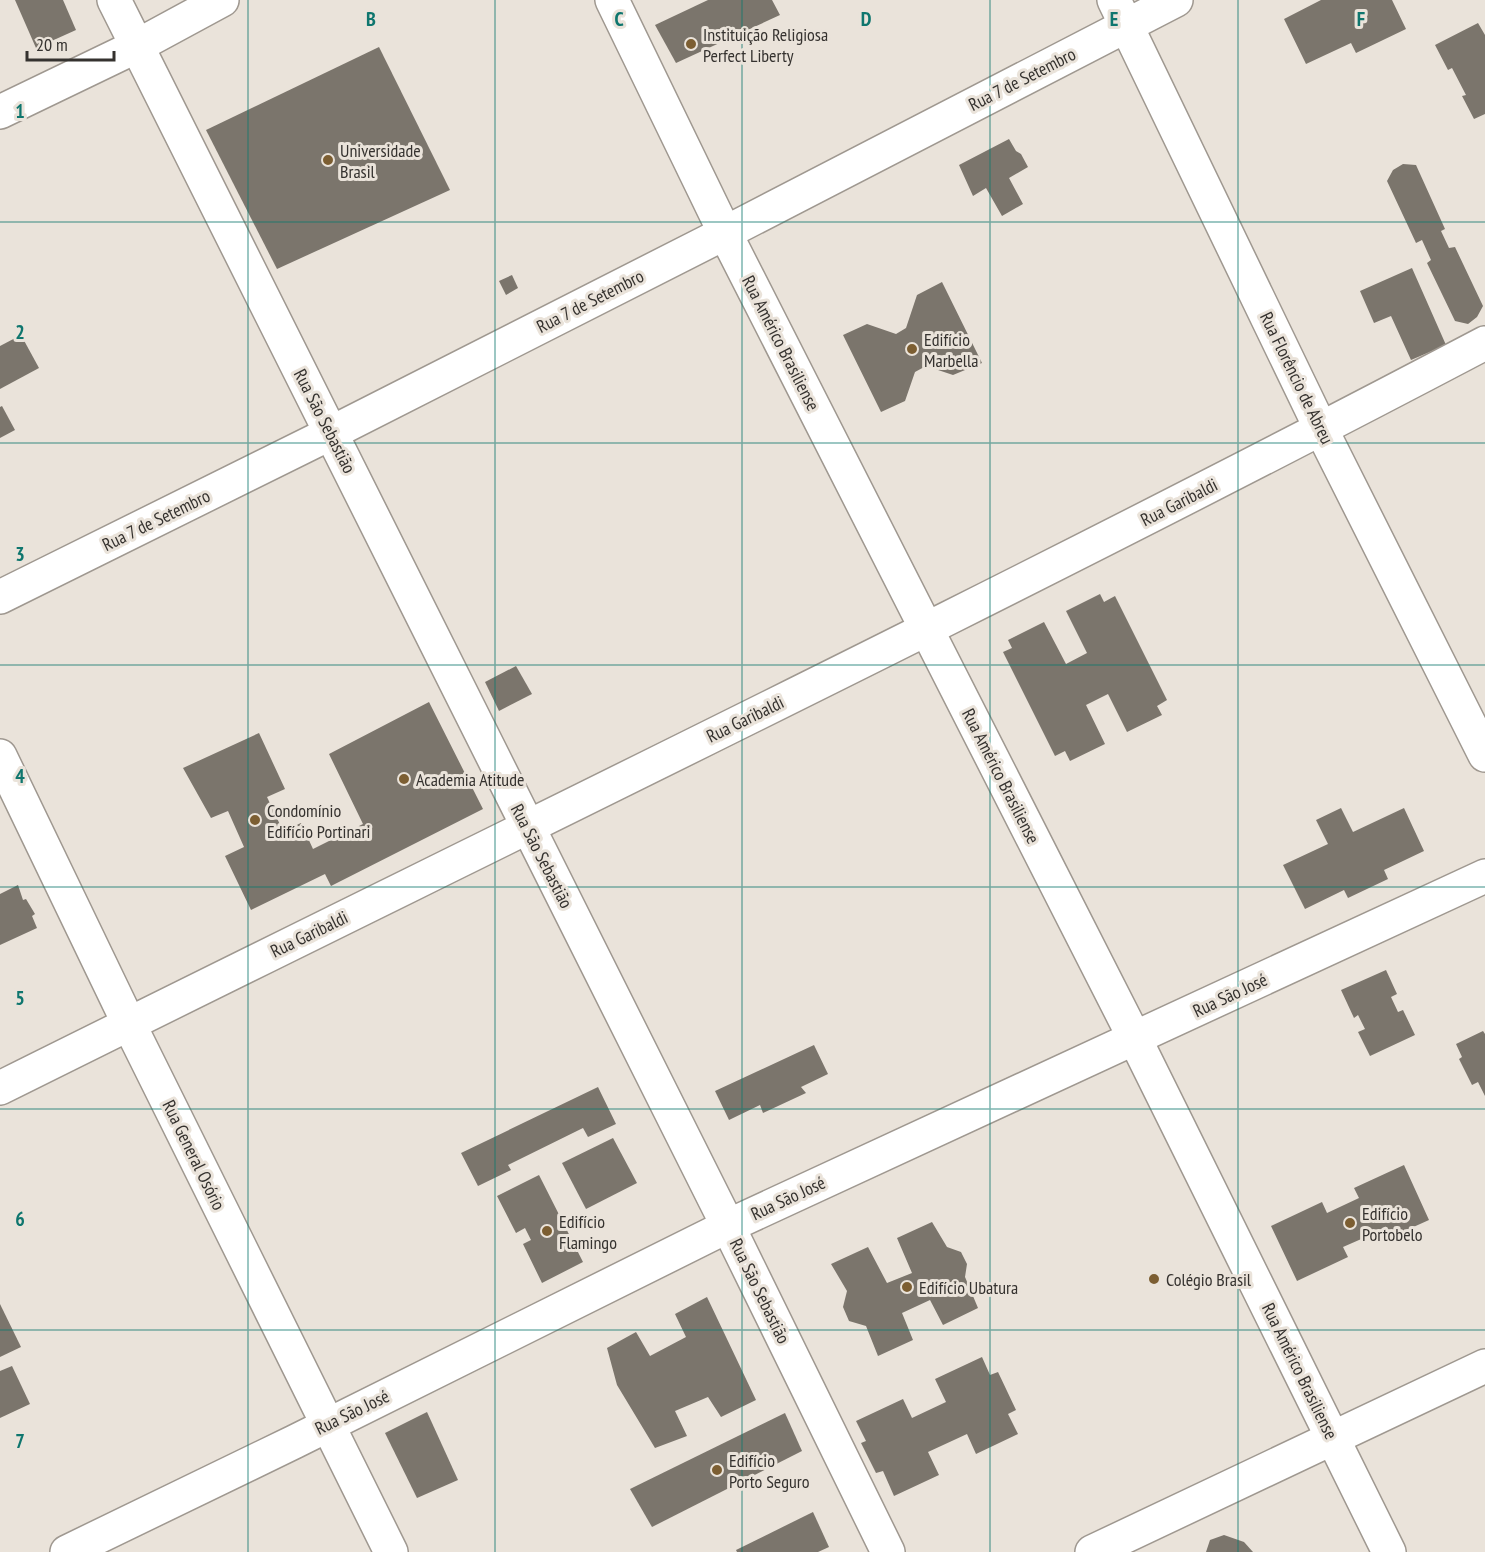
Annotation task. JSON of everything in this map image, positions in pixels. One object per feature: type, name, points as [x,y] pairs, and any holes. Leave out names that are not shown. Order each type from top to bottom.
[{"type":"street","name":"Rua São Sebastião","points":[[114,0],[728,1226],[888,1552]]},
{"type":"street","points":[[0,112],[136,46],[222,0]]},
{"type":"street","name":"Rua Américo Brasiliense","points":[[612,0],[725,233],[1135,1039],[1389,1552]]},
{"type":"street","name":"Rua 7 de Setembro","points":[[0,597],[331,433],[725,233],[1121,13],[1176,0]]},
{"type":"street","name":"Rua Florêncio de Abreu","points":[[1121,13],[1322,429],[1485,755]]},
{"type":"street","name":"Rua Garibaldi","points":[[0,1088],[927,630],[1322,429],[1485,343]]},
{"type":"street","name":"Rua General Osório","points":[[0,756],[129,1024],[391,1552]]},
{"type":"street","name":"Rua São José","points":[[67,1552],[728,1226],[1485,876]]},
{"type":"street","points":[[1092,1552],[1485,1366]]},
{"type":"building","points":[[15,0],[63,0],[76,30],[36,48]]},
{"type":"building","name":"Instituição Religiosa Perfect Liberty","points":[[708,0],[772,0],[780,15],[676,63],[655,25]]},
{"type":"building","points":[[1321,0],[1392,0],[1406,29],[1356,53],[1351,43],[1306,64],[1284,19]]},
{"type":"building","points":[[1478,23],[1485,35],[1485,114],[1474,119],[1462,96],[1466,95],[1452,68],[1448,70],[1435,45]]},
{"type":"building","name":"Universidade Brasil","points":[[379,47],[450,190],[277,269],[206,130]]},
{"type":"building","points":[[1009,139],[1028,167],[1009,178],[1023,204],[1002,216],[986,188],[973,196],[959,165]]},
{"type":"building","points":[[1403,164],[1416,165],[1445,229],[1441,231],[1449,248],[1455,247],[1483,306],[1477,317],[1468,324],[1455,321],[1427,263],[1431,260],[1422,240],[1416,243],[1387,181],[1393,170]]},
{"type":"building","points":[[1412,268],[1446,345],[1411,360],[1391,316],[1374,323],[1360,291]]},
{"type":"building","points":[[512,275],[518,288],[506,295],[499,281]]},
{"type":"building","name":"Edifício Marbella","points":[[942,282],[982,363],[953,375],[926,366],[915,372],[905,401],[881,412],[843,335],[867,324],[896,334],[906,328],[917,295]]},
{"type":"building","points":[[21,335],[39,368],[0,389],[0,346]]},
{"type":"building","points":[[2,406],[15,430],[0,438],[0,407]]},
{"type":"building","points":[[1100,594],[1104,602],[1115,596],[1167,700],[1157,706],[1162,715],[1127,732],[1108,694],[1086,705],[1105,744],[1070,761],[1065,751],[1055,756],[1003,652],[1012,648],[1008,640],[1044,622],[1066,664],[1087,653],[1066,611]]},
{"type":"building","points":[[516,666],[532,694],[499,711],[485,682]]},
{"type":"building","points":[[429,702],[483,809],[331,886],[325,874],[251,910],[225,856],[244,847],[228,811],[211,818],[183,768],[259,733],[285,789],[267,797],[283,831],[301,823],[313,849],[363,824],[329,754]]},
{"type":"building","points":[[1341,808],[1353,832],[1404,808],[1424,851],[1384,870],[1388,879],[1348,898],[1344,890],[1305,909],[1283,865],[1328,844],[1316,820]]},
{"type":"building","points":[[18,885],[23,900],[26,899],[35,914],[32,916],[37,928],[0,945],[0,894]]},
{"type":"building","points":[[1386,970],[1397,994],[1391,997],[1398,1012],[1403,1010],[1415,1035],[1370,1056],[1358,1032],[1365,1029],[1358,1015],[1354,1018],[1341,990]]},
{"type":"building","points":[[1483,1031],[1485,1034],[1485,1096],[1478,1082],[1472,1085],[1459,1059],[1462,1057],[1456,1044]]},
{"type":"building","points":[[814,1045],[828,1074],[801,1087],[806,1093],[763,1113],[760,1105],[729,1120],[715,1091]]},
{"type":"building","points":[[598,1087],[616,1124],[588,1137],[583,1128],[508,1165],[511,1170],[478,1186],[461,1153]]},
{"type":"building","points":[[613,1138],[637,1183],[586,1209],[562,1163]]},
{"type":"building","name":"Edifício Portobelo","points":[[1404,1165],[1429,1220],[1380,1242],[1375,1233],[1343,1247],[1348,1257],[1297,1281],[1271,1226],[1322,1202],[1327,1213],[1359,1198],[1354,1188]]},
{"type":"building","name":"Edifício Flamingo","points":[[539,1175],[583,1262],[542,1283],[523,1244],[531,1240],[525,1228],[516,1233],[497,1196]]},
{"type":"building","name":"Edifício Ubatura","points":[[932,1222],[947,1247],[961,1252],[967,1264],[965,1277],[978,1308],[943,1325],[930,1300],[902,1313],[913,1340],[878,1356],[866,1326],[849,1321],[843,1307],[847,1291],[831,1264],[868,1247],[887,1283],[912,1273],[897,1238]]},
{"type":"building","points":[[707,1297],[756,1400],[721,1417],[708,1397],[675,1411],[687,1436],[655,1448],[617,1385],[607,1348],[636,1332],[650,1356],[686,1337],[675,1314]]},
{"type":"building","points":[[0,1304],[21,1347],[0,1357]]},
{"type":"building","points":[[982,1357],[990,1375],[998,1372],[1016,1410],[1008,1414],[1018,1434],[976,1454],[967,1434],[928,1452],[939,1475],[894,1496],[883,1471],[876,1473],[861,1443],[866,1441],[856,1421],[903,1399],[912,1418],[946,1402],[935,1379]]},
{"type":"building","points":[[12,1366],[30,1404],[0,1418],[0,1371]]},
{"type":"building","points":[[427,1412],[458,1480],[417,1498],[385,1433]]},
{"type":"building","name":"Edifício Porto Seguro","points":[[785,1413],[802,1451],[652,1527],[630,1489]]},
{"type":"building","points":[[813,1512],[829,1547],[818,1552],[737,1552],[736,1550]]},
{"type":"building","points":[[1224,1535],[1244,1542],[1253,1552],[1206,1552],[1210,1540]]},
{"type":"place","name":"Instituição Religiosa Perfect Liberty","points":[[691,44]]},
{"type":"place","name":"Universidade Brasil","points":[[328,160]]},
{"type":"place","name":"Edifício Marbella","points":[[912,349]]},
{"type":"place","name":"Academia Atitude","points":[[404,779]]},
{"type":"place","name":"Condomínio Edifício Portinari","points":[[255,820]]},
{"type":"place","name":"Edifício Portobelo","points":[[1350,1223]]},
{"type":"place","name":"Edifício Flamingo","points":[[547,1231]]},
{"type":"place","name":"Colégio Brasil","points":[[1154,1279]]},
{"type":"place","name":"Edifício Ubatura","points":[[907,1287]]},
{"type":"place","name":"Edifício Porto Seguro","points":[[717,1470]]}]
